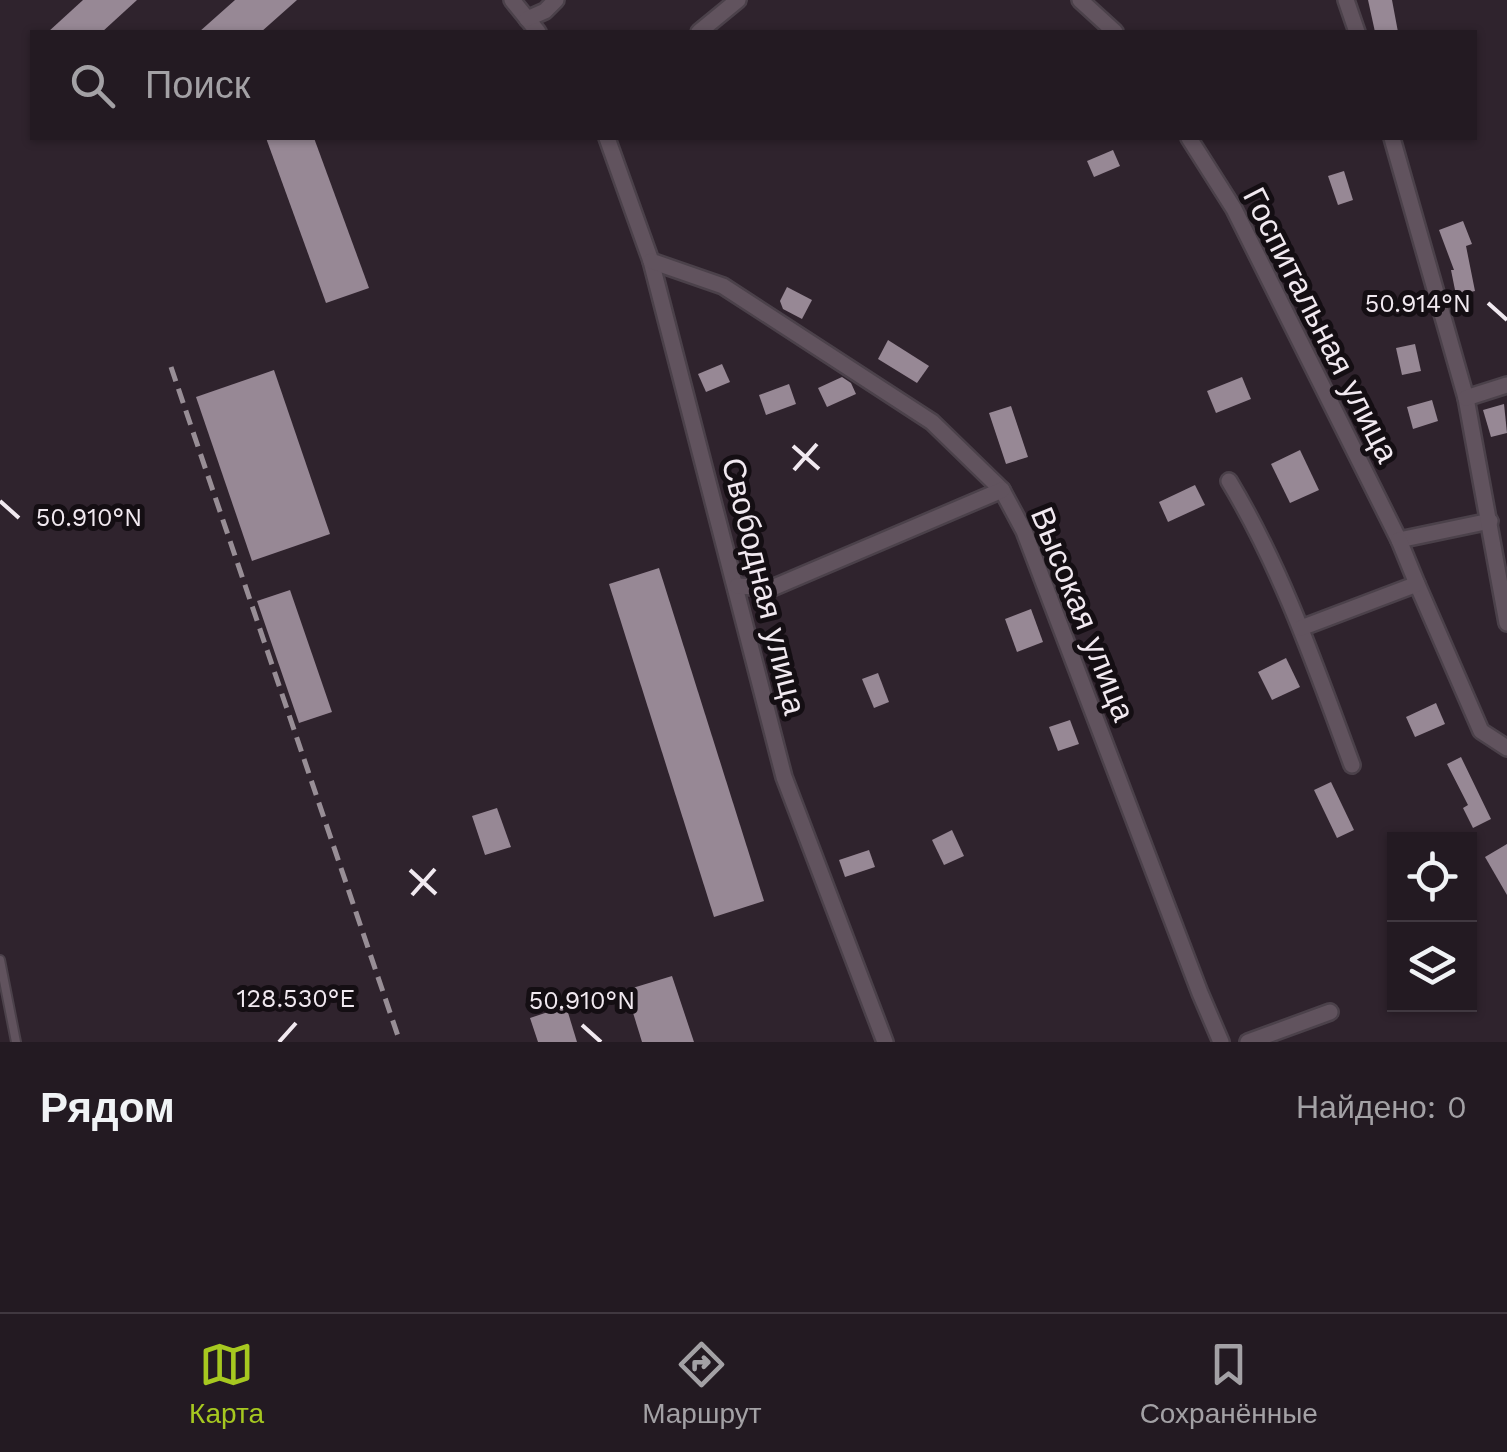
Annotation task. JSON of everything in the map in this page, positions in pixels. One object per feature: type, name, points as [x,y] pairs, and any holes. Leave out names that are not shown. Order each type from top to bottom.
[{"type":"street","points":[[512,0],[533,26],[556,0]]},
{"type":"street","points":[[701,30],[738,0]]},
{"type":"street","points":[[1080,0],[1113,30]]},
{"type":"street","points":[[1346,0],[1356,30]]},
{"type":"street","name":"Свободная улица","points":[[608,140],[651,261],[784,777],[885,1042]]},
{"type":"street","name":"Госпитальная улица","points":[[1190,140],[1234,208],[1398,540],[1481,731],[1507,748]]},
{"type":"street","points":[[1393,140],[1466,398],[1507,623]]},
{"type":"street","name":"Высокая улица","points":[[651,261],[723,286],[740,296],[932,422],[1002,490],[1024,531],[1221,1042]]},
{"type":"street","points":[[1466,398],[1507,385]]},
{"type":"street","points":[[1228,481],[1301,628],[1352,765]]},
{"type":"street","points":[[737,586],[772,588],[1002,490]]},
{"type":"street","points":[[1398,540],[1490,521]]},
{"type":"street","points":[[1301,628],[1417,584]]},
{"type":"street","points":[[1248,1042],[1330,1012]]},
{"type":"lane","points":[[0,960],[16,1042]]},
{"type":"building","points":[[83,0],[137,0],[104,30],[50,30]]},
{"type":"building","points":[[235,0],[297,0],[263,30],[201,30]]},
{"type":"building","points":[[1368,0],[1392,0],[1398,30],[1375,30]]},
{"type":"building","points":[[267,140],[315,140],[369,288],[326,303]]},
{"type":"building","points":[[1113,150],[1120,166],[1094,177],[1087,161]]},
{"type":"building","points":[[1344,171],[1353,200],[1338,205],[1328,176]]},
{"type":"building","points":[[1463,221],[1472,244],[1466,246],[1475,291],[1456,295],[1454,270],[1439,230]]},
{"type":"building","points":[[787,287],[812,300],[802,319],[783,309],[780,301]]},
{"type":"building","points":[[888,340],[929,366],[917,383],[878,359]]},
{"type":"building","points":[[1415,344],[1421,371],[1402,375],[1396,348]]},
{"type":"building","points":[[722,364],[730,382],[706,392],[698,374]]},
{"type":"building","points":[[274,370],[330,534],[252,561],[196,397]]},
{"type":"building","points":[[842,377],[851,383],[856,394],[827,407],[818,388]]},
{"type":"building","points":[[1242,377],[1251,399],[1216,413],[1207,391]]},
{"type":"building","points":[[789,384],[796,404],[766,415],[759,395]]},
{"type":"building","points":[[1432,400],[1438,421],[1413,429],[1407,407]]},
{"type":"building","points":[[1504,404],[1507,433],[1491,437],[1483,410]]},
{"type":"building","points":[[1011,406],[1028,457],[1006,464],[989,413]]},
{"type":"building","points":[[1300,450],[1319,490],[1290,503],[1271,464]]},
{"type":"building","points":[[1195,485],[1205,505],[1168,522],[1159,502]]},
{"type":"building","points":[[1053,502],[1060,519],[1035,529],[1027,513]]},
{"type":"building","points":[[659,568],[764,901],[714,917],[609,584]]},
{"type":"building","points":[[290,590],[332,712],[299,723],[257,601]]},
{"type":"building","points":[[1031,609],[1043,642],[1017,652],[1005,619]]},
{"type":"building","points":[[1286,658],[1300,687],[1272,700],[1258,672]]},
{"type":"building","points":[[878,673],[889,702],[874,708],[862,679]]},
{"type":"building","points":[[1436,703],[1445,724],[1415,737],[1406,717]]},
{"type":"building","points":[[1070,720],[1079,744],[1058,751],[1049,727]]},
{"type":"building","points":[[1461,757],[1491,819],[1473,828],[1463,808],[1468,805],[1447,764]]},
{"type":"building","points":[[1331,782],[1354,830],[1337,838],[1314,790]]},
{"type":"building","points":[[497,808],[511,847],[485,855],[472,816]]},
{"type":"building","points":[[952,830],[964,856],[944,865],[932,840]]},
{"type":"building","points":[[1507,844],[1507,895],[1485,857]]},
{"type":"building","points":[[869,850],[875,867],[845,877],[839,860]]},
{"type":"building","points":[[672,976],[694,1042],[642,1042],[626,990]]},
{"type":"building","points":[[566,1006],[577,1042],[538,1042],[530,1018]]},
{"type":"railway","points":[[171,367],[400,1042]]}]
